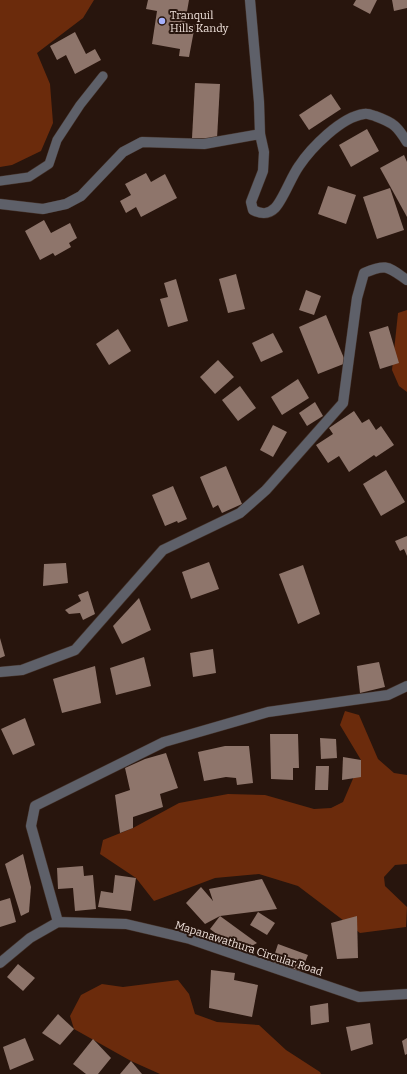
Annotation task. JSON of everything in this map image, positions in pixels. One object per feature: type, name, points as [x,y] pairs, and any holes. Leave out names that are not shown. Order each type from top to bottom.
[{"type":"street","points":[[250,0],[259,102],[260,134],[264,152],[263,171],[251,202],[253,210],[259,213],[269,213],[276,208],[299,166],[321,138],[352,117],[365,113],[388,121],[398,128],[407,142]]},
{"type":"street","points":[[0,204],[43,209],[66,204],[81,196],[123,152],[142,142],[204,144],[260,134]]},
{"type":"street","points":[[0,672],[22,670],[75,650],[163,550],[240,513],[266,490],[343,403],[357,298],[364,273],[378,267],[389,268],[407,280]]},
{"type":"street","points":[[0,963],[30,938],[58,922],[31,826],[36,806],[164,742],[268,712],[388,695],[407,686]]},
{"type":"street","name":"Mapanawathura Circular Road","points":[[58,922],[126,924],[190,939],[359,997],[407,994]]},
{"type":"lane","points":[[0,181],[29,177],[49,164],[57,140],[80,105],[103,76]]},
{"type":"shaded area","points":[[0,0],[94,0],[83,18],[37,53],[50,84],[53,123],[41,151],[12,165],[0,167]]},
{"type":"shaded area","points":[[407,310],[407,392],[399,386],[392,370],[398,313]]},
{"type":"shaded area","points":[[345,711],[359,715],[378,759],[394,773],[407,775],[407,864],[395,865],[384,877],[385,886],[407,907],[406,927],[360,933],[298,886],[259,874],[215,878],[154,901],[136,878],[100,854],[103,840],[133,828],[179,803],[228,794],[265,795],[314,809],[331,808],[343,802],[361,760],[340,725]]},
{"type":"shaded area","points":[[178,980],[189,994],[195,1014],[217,1022],[259,1025],[286,1050],[321,1074],[160,1074],[131,1061],[74,1029],[70,1016],[81,995],[102,984],[123,987]]},
{"type":"building","points":[[148,0],[189,0],[185,23],[195,25],[189,57],[179,56],[180,49],[152,44],[157,11],[146,9]]},
{"type":"building","points":[[356,0],[377,0],[370,14],[353,5]]},
{"type":"building","points":[[392,0],[407,0],[407,8],[394,11]]},
{"type":"building","points":[[75,32],[86,54],[95,49],[101,60],[75,74],[66,55],[57,60],[50,46]]},
{"type":"building","points":[[195,83],[220,84],[217,139],[192,138]]},
{"type":"building","points":[[331,94],[341,109],[309,130],[299,115]]},
{"type":"building","points":[[367,129],[379,151],[351,167],[339,145]]},
{"type":"building","points":[[404,155],[407,162],[407,217],[380,168]]},
{"type":"building","points":[[146,173],[151,182],[165,174],[177,198],[141,217],[136,207],[126,213],[120,201],[131,195],[125,184]]},
{"type":"building","points":[[328,186],[356,195],[346,224],[318,214]]},
{"type":"building","points":[[390,188],[404,230],[377,239],[363,197]]},
{"type":"building","points":[[44,220],[51,233],[70,223],[77,238],[69,243],[71,247],[55,256],[53,253],[40,260],[25,231]]},
{"type":"building","points":[[236,274],[245,309],[228,313],[219,279]]},
{"type":"building","points":[[176,279],[188,321],[168,327],[160,299],[168,297],[164,283]]},
{"type":"building","points":[[306,290],[321,296],[314,315],[299,310]]},
{"type":"building","points":[[326,315],[346,363],[318,374],[299,327]]},
{"type":"building","points":[[388,326],[399,363],[380,369],[369,332]]},
{"type":"building","points":[[118,329],[131,351],[109,365],[96,344]]},
{"type":"building","points":[[273,333],[283,352],[261,362],[252,343]]},
{"type":"building","points":[[218,360],[234,377],[215,394],[200,377]]},
{"type":"building","points":[[298,379],[309,398],[282,415],[271,397]]},
{"type":"building","points":[[240,386],[256,408],[238,421],[222,400]]},
{"type":"building","points":[[315,402],[323,416],[307,426],[299,413]]},
{"type":"building","points":[[354,411],[362,423],[369,419],[376,430],[381,426],[394,445],[376,457],[374,455],[349,472],[339,456],[328,463],[316,445],[333,434],[329,428]]},
{"type":"building","points":[[273,425],[287,432],[273,457],[260,450]]},
{"type":"building","points":[[226,466],[242,504],[222,513],[218,505],[213,508],[200,477]]},
{"type":"building","points":[[386,470],[405,502],[381,516],[363,484]]},
{"type":"building","points":[[173,486],[187,519],[165,526],[152,495]]},
{"type":"building","points":[[407,536],[407,556],[404,549],[400,551],[395,541]]},
{"type":"building","points":[[209,562],[219,589],[191,599],[182,572]]},
{"type":"building","points":[[66,563],[68,583],[43,586],[44,564]]},
{"type":"building","points":[[303,565],[320,614],[298,624],[279,574]]},
{"type":"building","points":[[88,591],[95,614],[83,620],[80,613],[69,614],[65,610],[81,601],[78,595]]},
{"type":"building","points":[[139,598],[151,630],[122,644],[113,626]]},
{"type":"building","points":[[0,638],[5,656],[0,658]]},
{"type":"building","points":[[213,649],[216,673],[193,677],[190,653]]},
{"type":"building","points":[[144,657],[151,686],[116,695],[110,668]]},
{"type":"building","points":[[379,662],[385,687],[360,693],[357,666]]},
{"type":"building","points":[[95,666],[101,703],[62,713],[53,679]]},
{"type":"building","points":[[25,718],[35,745],[13,755],[1,729]]},
{"type":"building","points":[[270,734],[298,734],[299,768],[293,768],[293,780],[271,779]]},
{"type":"building","points":[[320,738],[336,739],[337,758],[321,759]]},
{"type":"building","points":[[225,746],[249,746],[253,783],[237,785],[236,778],[226,777],[204,781],[198,752]]},
{"type":"building","points":[[166,753],[178,788],[160,794],[163,807],[133,817],[133,828],[120,833],[115,795],[130,790],[125,768],[145,759]]},
{"type":"building","points":[[343,757],[361,760],[361,777],[342,780]]},
{"type":"building","points":[[316,766],[329,766],[328,790],[315,790]]},
{"type":"building","points":[[23,854],[31,887],[29,912],[21,916],[5,864]]},
{"type":"building","points":[[83,866],[84,876],[93,875],[96,909],[75,911],[73,888],[58,889],[57,868]]},
{"type":"building","points":[[115,875],[136,878],[131,911],[98,907],[101,891],[113,893]]},
{"type":"building","points":[[262,879],[277,909],[220,916],[205,924],[186,903],[201,887],[213,901],[209,889]]},
{"type":"building","points":[[10,898],[16,922],[0,927],[0,901]]},
{"type":"building","points":[[258,912],[275,923],[267,935],[250,925]]},
{"type":"building","points":[[220,916],[257,943],[241,952],[210,929]]},
{"type":"building","points":[[357,916],[358,958],[337,959],[331,923]]},
{"type":"building","points":[[278,944],[308,955],[301,972],[272,962]]},
{"type":"building","points":[[18,964],[35,978],[23,991],[7,977]]},
{"type":"building","points":[[211,970],[235,973],[234,980],[258,985],[252,1017],[209,1008]]},
{"type":"building","points":[[328,1003],[329,1022],[311,1025],[310,1006]]},
{"type":"building","points":[[58,1014],[74,1029],[60,1045],[42,1033]]},
{"type":"building","points":[[370,1023],[373,1044],[351,1051],[346,1027]]},
{"type":"building","points":[[25,1038],[34,1060],[10,1070],[3,1047]]},
{"type":"building","points":[[407,1038],[407,1054],[405,1055],[402,1041]]},
{"type":"building","points":[[93,1039],[111,1058],[98,1074],[86,1074],[73,1064]]},
{"type":"building","points":[[131,1061],[142,1074],[120,1074]]},
{"type":"place","name":"Tranquil Hills Kandy","points":[[162,21]]}]
